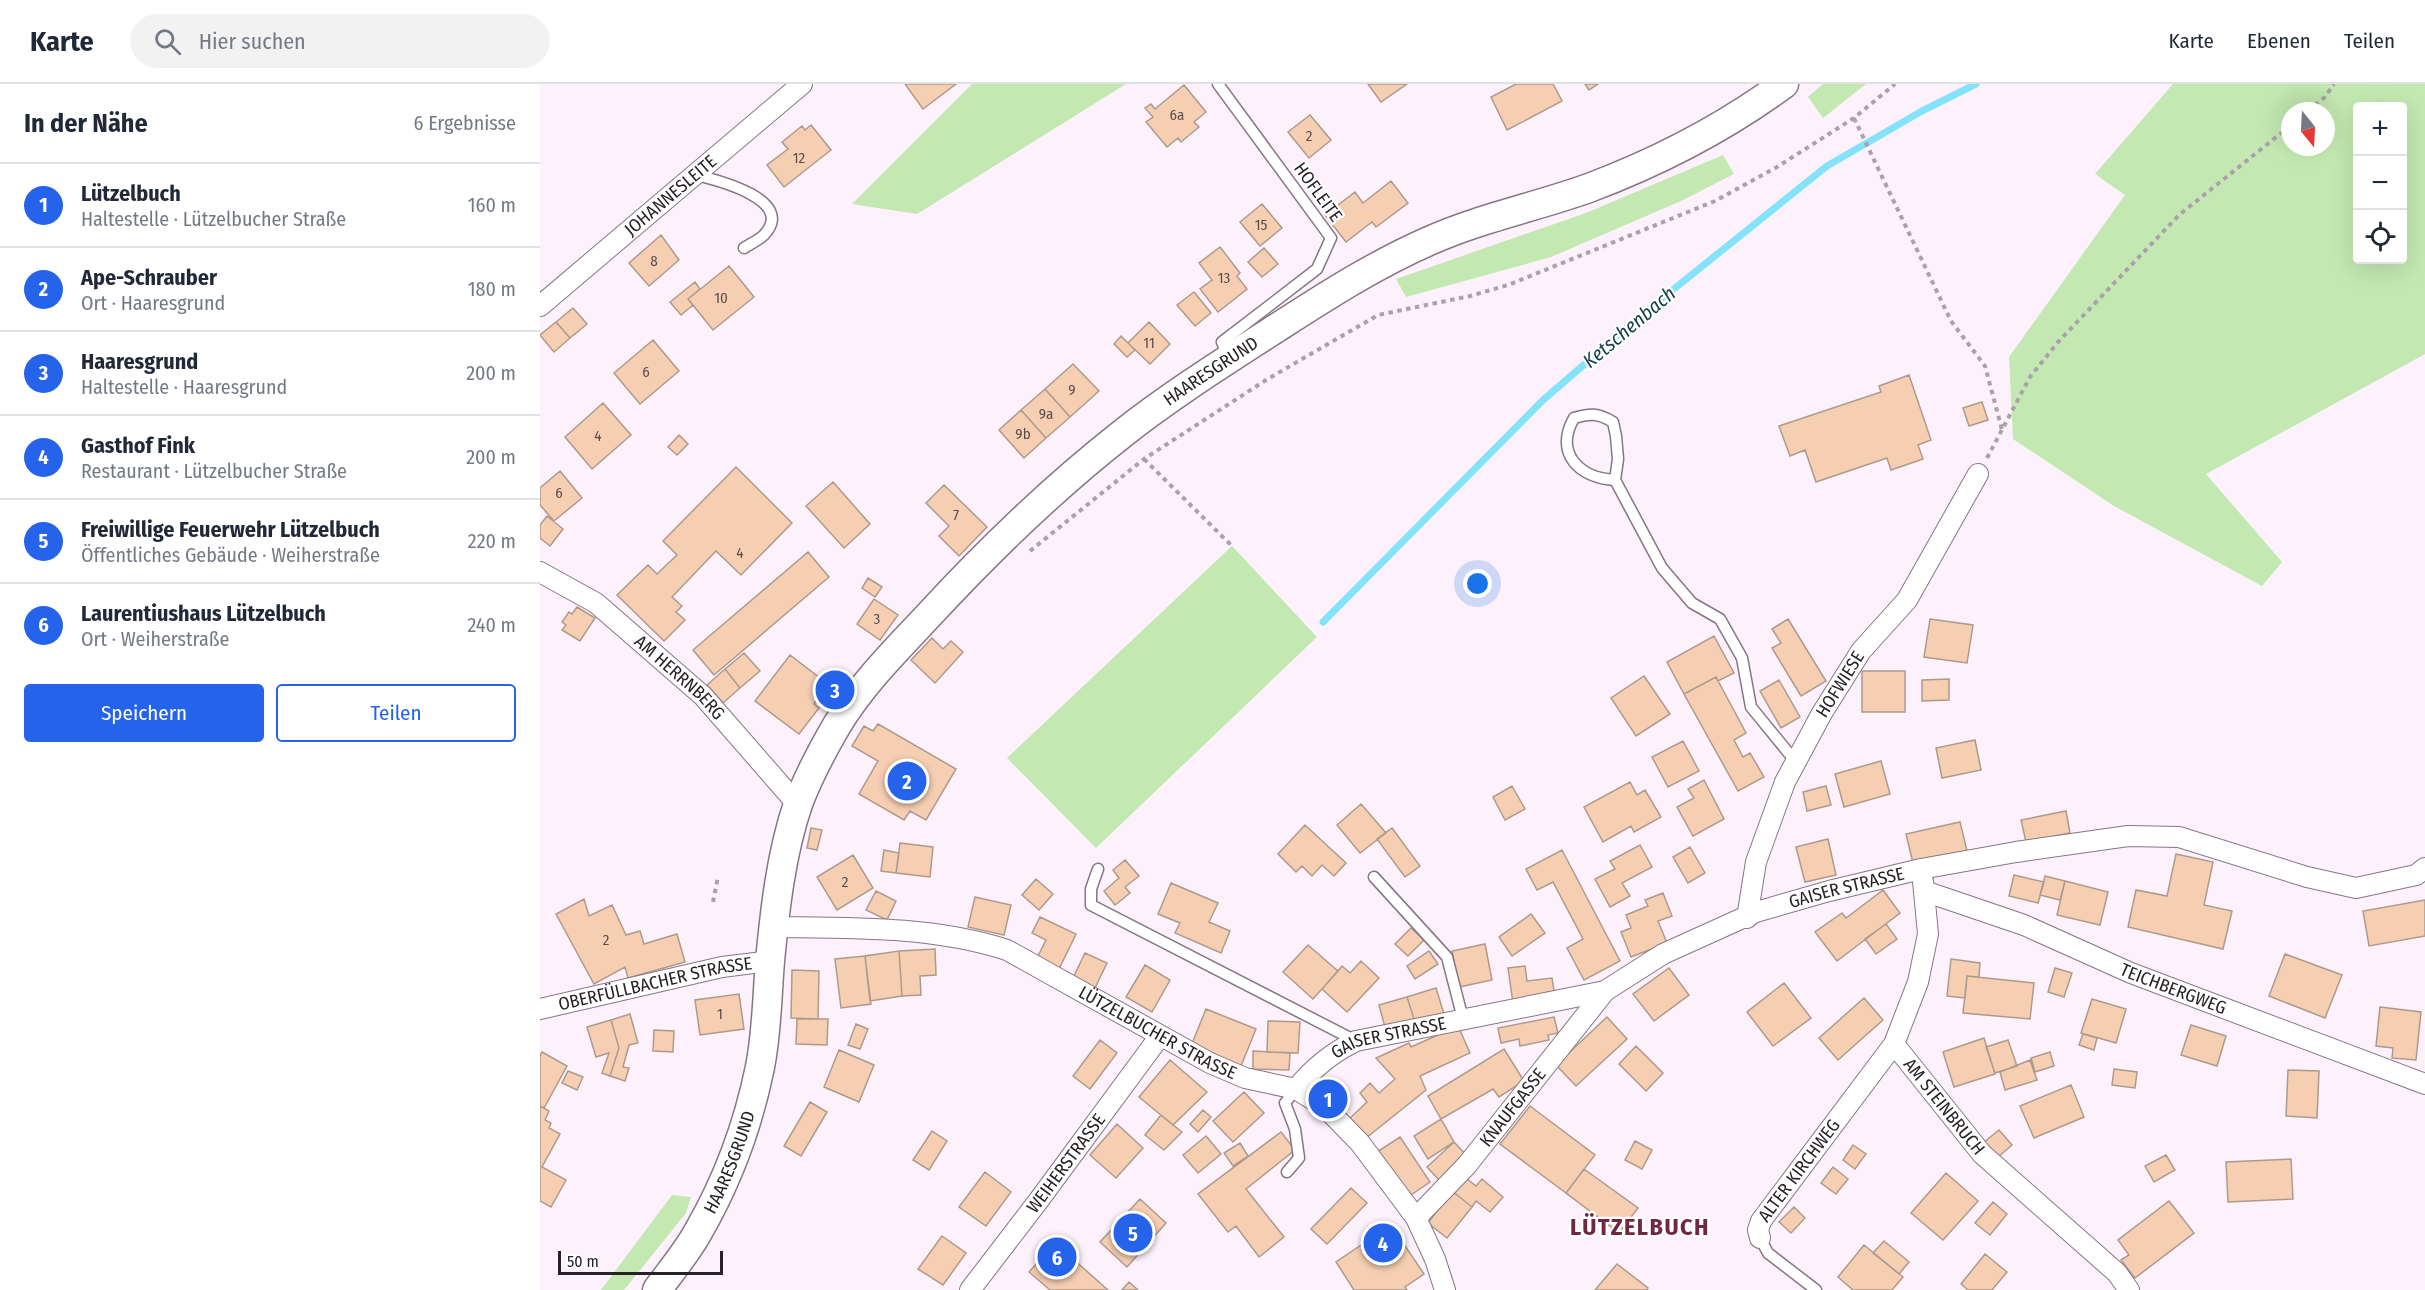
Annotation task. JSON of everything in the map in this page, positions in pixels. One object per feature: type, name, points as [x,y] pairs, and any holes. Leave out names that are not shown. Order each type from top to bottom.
[{"type":"street","name":"JOHANNESLEITE","points":[[540,306],[802,84]]},
{"type":"street","name":"HAARESGRUND","points":[[657,1290],[697,1235],[726,1179],[745,1131],[760,1066],[767,1020],[770,961],[783,861],[798,805],[838,724],[887,660],[959,582],[1053,492],[1124,432],[1229,359],[1340,288],[1398,255],[1435,238],[1586,189],[1634,170],[1721,126],[1784,84]]},
{"type":"street","name":"HOFWIESE","points":[[1747,918],[1756,862],[1785,782],[1822,713],[1861,651],[1907,600],[1978,474]]},
{"type":"street","name":"AM HERRNBERG","points":[[540,572],[596,603],[703,696],[798,805]]},
{"type":"street","name":"GAISER STRASSE","points":[[1296,1089],[1313,1068],[1335,1051],[1356,1041],[1605,991],[1663,954],[1756,912],[1829,891],[1921,869],[2128,836],[2179,837],[2307,877],[2356,888],[2422,873]]},
{"type":"street","name":"AM STEINBRUCH","points":[[1921,869],[1928,934],[1917,982],[1894,1044],[1982,1154],[2116,1273],[2128,1290]]},
{"type":"street","name":"TEICHBERGWEG","points":[[1924,891],[2024,925],[2132,973],[2425,1084]]},
{"type":"street","name":"LÜTZELBUCHER STRASSE","points":[[775,927],[913,931],[987,944],[1007,950],[1160,1036],[1245,1078],[1296,1089],[1318,1101],[1360,1143],[1416,1218],[1435,1259],[1445,1290]]},
{"type":"street","name":"OBERFÜLLBACHER STRASSE","points":[[540,1009],[722,967],[770,961]]},
{"type":"street","name":"KNAUFGASSE","points":[[1416,1218],[1467,1165],[1605,991]]},
{"type":"street","name":"WEIHERSTRASSE","points":[[970,1290],[1040,1200],[1160,1036]]},
{"type":"street","name":"ALTER KIRCHWEG","points":[[1760,1238],[1758,1230],[1761,1221],[1894,1044]]},
{"type":"lane","name":"HOFLEITE","points":[[1218,84],[1331,238],[1317,269],[1222,342],[1229,359]]},
{"type":"lane","points":[[696,175],[733,184],[765,203],[771,212],[771,223],[765,234],[744,248]]},
{"type":"lane","points":[[1614,480],[1601,480],[1586,473],[1572,460],[1567,451],[1567,430],[1574,418],[1588,413],[1600,414],[1613,422],[1618,459],[1614,480],[1662,568],[1692,603],[1720,619],[1742,658],[1751,707],[1796,762]]},
{"type":"lane","points":[[1098,869],[1091,889],[1091,905],[1356,1041]]},
{"type":"lane","points":[[1374,877],[1448,957],[1463,1019]]},
{"type":"lane","points":[[1287,1172],[1299,1158],[1295,1129],[1287,1114],[1285,1103],[1296,1089]]},
{"type":"lane","name":"ALTER KIRCHWEG","points":[[1760,1238],[1768,1253],[1815,1290]]},
{"type":"path","points":[[1023,556],[1144,459],[1266,380],[1378,315],[1470,296],[1508,285],[1704,206],[1777,167],[1854,118],[1895,84]]},
{"type":"path","points":[[2319,102],[2334,84]]},
{"type":"path","points":[[1854,118],[1951,321],[1985,366],[2002,430]]},
{"type":"path","points":[[1978,474],[2030,377],[2058,342],[2179,215],[2281,133]]},
{"type":"path","points":[[1144,459],[1232,546]]},
{"type":"path","points":[[712,903],[718,877]]},
{"type":"green space","points":[[972,84],[1126,84],[917,214],[852,204]]},
{"type":"green space","points":[[1823,84],[1866,84],[1823,118],[1808,97]]},
{"type":"green space","points":[[2173,84],[2425,84],[2425,354],[2206,474],[2282,562],[2262,586],[2114,506],[2013,439],[2009,357],[2125,195],[2095,174]]},
{"type":"green space","points":[[1723,155],[1734,174],[1681,201],[1551,257],[1406,297],[1396,279],[1586,213]]},
{"type":"green space","points":[[1232,546],[1317,637],[1096,848],[1007,758]]},
{"type":"green space","points":[[672,1195],[691,1197],[686,1213],[624,1290],[601,1290]]},
{"type":"building","points":[[905,84],[956,84],[923,109]]},
{"type":"building","points":[[1368,84],[1407,84],[1381,102]]},
{"type":"building","points":[[1516,84],[1553,84],[1562,101],[1507,130],[1491,97]]},
{"type":"building","points":[[1585,84],[1598,84],[1589,90]]},
{"type":"building","points":[[1184,85],[1206,112],[1194,122],[1199,127],[1181,142],[1178,138],[1167,147],[1146,122],[1153,117],[1145,108],[1151,104],[1155,109]]},
{"type":"building","points":[[1310,115],[1331,140],[1309,158],[1288,132]]},
{"type":"building","points":[[811,125],[831,150],[784,187],[767,165],[788,149],[782,142],[802,126],[805,130]]},
{"type":"building","points":[[1391,181],[1408,203],[1376,227],[1372,222],[1346,242],[1325,215],[1355,192],[1363,203]]},
{"type":"building","points":[[1262,204],[1282,228],[1260,246],[1240,222]]},
{"type":"building","points":[[661,235],[679,260],[649,286],[629,263]]},
{"type":"building","points":[[1220,247],[1240,273],[1237,276],[1247,289],[1218,312],[1200,289],[1212,280],[1199,263]]},
{"type":"building","points":[[1264,248],[1278,264],[1262,277],[1248,262]]},
{"type":"building","points":[[729,266],[754,297],[713,330],[688,299]]},
{"type":"building","points":[[695,282],[700,289],[688,299],[693,305],[681,315],[670,302]]},
{"type":"building","points":[[1194,292],[1211,313],[1195,326],[1177,305]]},
{"type":"building","points":[[573,308],[587,324],[570,338],[556,322]]},
{"type":"building","points":[[556,322],[570,338],[554,352],[540,335]]},
{"type":"building","points":[[1149,322],[1170,344],[1150,364],[1128,343]]},
{"type":"building","points":[[1121,336],[1135,350],[1127,357],[1114,344]]},
{"type":"building","points":[[653,340],[679,371],[640,404],[614,373]]},
{"type":"building","points":[[1073,364],[1099,391],[1070,417],[1045,389]]},
{"type":"building","points":[[1909,375],[1931,440],[1918,445],[1923,459],[1891,470],[1887,458],[1816,482],[1805,450],[1790,456],[1779,426],[1881,392],[1879,386]]},
{"type":"building","points":[[1045,389],[1070,417],[1046,438],[1021,410]]},
{"type":"building","points":[[1982,402],[1988,420],[1969,426],[1963,408]]},
{"type":"building","points":[[603,403],[631,435],[592,469],[565,437]]},
{"type":"building","points":[[1021,410],[1046,438],[1024,458],[999,430]]},
{"type":"building","points":[[679,435],[688,444],[677,455],[668,447]]},
{"type":"building","points":[[736,467],[792,523],[741,575],[716,551],[672,597],[682,606],[676,612],[685,620],[664,641],[617,595],[648,565],[657,574],[677,555],[663,541]]},
{"type":"building","points":[[560,471],[582,498],[554,521],[540,505],[540,488]]},
{"type":"building","points":[[833,482],[870,524],[844,548],[806,506]]},
{"type":"building","points":[[944,485],[987,527],[959,556],[939,536],[949,526],[926,503]]},
{"type":"building","points":[[547,516],[563,529],[550,546],[540,538],[540,525]]},
{"type":"building","points":[[808,552],[829,577],[714,675],[693,650]]},
{"type":"building","points":[[868,578],[882,587],[875,597],[862,588]]},
{"type":"building","points":[[874,599],[898,615],[880,640],[857,624]]},
{"type":"building","points":[[577,607],[595,618],[580,641],[562,630],[566,625],[562,622],[569,612],[572,614]]},
{"type":"building","points":[[1788,619],[1826,681],[1801,696],[1772,648],[1781,643],[1772,629]]},
{"type":"building","points":[[1930,619],[1973,625],[1967,663],[1924,657]]},
{"type":"building","points":[[1714,636],[1734,673],[1718,681],[1716,677],[1684,694],[1667,662]]},
{"type":"building","points":[[932,638],[943,649],[951,641],[963,652],[935,683],[911,660]]},
{"type":"building","points":[[744,653],[760,671],[740,688],[725,669]]},
{"type":"building","points":[[790,655],[829,685],[814,704],[819,708],[799,734],[755,701]]},
{"type":"building","points":[[725,669],[740,688],[723,703],[707,685]]},
{"type":"building","points":[[1862,671],[1905,671],[1905,712],[1862,712]]},
{"type":"building","points":[[1644,676],[1670,714],[1636,736],[1611,698]]},
{"type":"building","points":[[1716,677],[1746,733],[1734,740],[1743,757],[1750,753],[1764,777],[1738,791],[1684,694]]},
{"type":"building","points":[[1949,679],[1949,700],[1922,701],[1922,680]]},
{"type":"building","points":[[1779,680],[1800,717],[1781,728],[1760,691]]},
{"type":"building","points":[[878,724],[956,769],[926,820],[910,811],[904,820],[859,794],[878,761],[852,746],[864,726],[873,731]]},
{"type":"building","points":[[1975,740],[1981,770],[1942,778],[1936,748]]},
{"type":"building","points":[[1683,741],[1699,771],[1668,787],[1652,757]]},
{"type":"building","points":[[1881,761],[1890,794],[1844,807],[1835,774]]},
{"type":"building","points":[[1704,780],[1724,819],[1693,836],[1677,807],[1694,798],[1688,789]]},
{"type":"building","points":[[1630,782],[1637,795],[1645,790],[1661,817],[1634,832],[1631,826],[1603,842],[1584,807]]},
{"type":"building","points":[[1512,786],[1525,809],[1505,820],[1493,797]]},
{"type":"building","points":[[1826,786],[1831,805],[1807,811],[1803,792]]},
{"type":"building","points":[[1361,804],[1386,833],[1360,853],[1337,825]]},
{"type":"building","points":[[2066,811],[2070,833],[2026,842],[2021,820]]},
{"type":"building","points":[[1960,822],[1967,851],[1913,863],[1906,834]]},
{"type":"building","points":[[1305,825],[1346,863],[1334,876],[1322,865],[1312,876],[1302,866],[1296,872],[1278,854]]},
{"type":"building","points":[[811,828],[822,830],[817,850],[807,848]]},
{"type":"building","points":[[1392,828],[1420,866],[1405,877],[1377,839]]},
{"type":"building","points":[[1828,839],[1836,875],[1805,882],[1796,847]]},
{"type":"building","points":[[900,843],[933,847],[930,877],[896,873]]},
{"type":"building","points":[[1640,845],[1652,867],[1622,883],[1630,896],[1610,907],[1595,879],[1615,869],[1610,861]]},
{"type":"building","points":[[1690,847],[1705,873],[1688,883],[1673,857]]},
{"type":"building","points":[[884,850],[899,853],[896,873],[881,871]]},
{"type":"building","points":[[1562,850],[1620,961],[1584,980],[1567,948],[1583,939],[1553,882],[1537,890],[1526,869]]},
{"type":"building","points":[[2176,854],[2213,862],[2204,905],[2232,911],[2223,949],[2128,927],[2136,890],[2167,896]]},
{"type":"building","points":[[853,855],[873,888],[837,910],[817,877]]},
{"type":"building","points":[[1125,860],[1139,876],[1125,887],[1130,893],[1115,905],[1104,891],[1119,878],[1113,870]]},
{"type":"building","points":[[2014,875],[2044,882],[2038,903],[2009,896]]},
{"type":"building","points":[[2045,876],[2065,881],[2060,900],[2040,895]]},
{"type":"building","points":[[1036,879],[1053,894],[1039,910],[1022,895]]},
{"type":"building","points":[[2065,881],[2108,892],[2100,925],[2057,915]]},
{"type":"building","points":[[1171,883],[1218,903],[1209,922],[1230,931],[1221,953],[1175,933],[1180,923],[1158,914]]},
{"type":"building","points":[[1883,890],[1900,913],[1837,961],[1815,932],[1842,913],[1846,918]]},
{"type":"building","points":[[876,891],[896,901],[887,920],[866,910]]},
{"type":"building","points":[[1663,893],[1672,916],[1658,921],[1667,943],[1631,957],[1621,932],[1631,928],[1626,915],[1648,906],[1645,900]]},
{"type":"building","points":[[975,897],[1011,905],[1004,935],[968,927]]},
{"type":"building","points":[[584,899],[589,916],[612,905],[626,935],[640,931],[644,944],[677,934],[685,962],[628,978],[625,967],[594,984],[556,914]]},
{"type":"building","points":[[2425,900],[2425,936],[2369,946],[2363,911]]},
{"type":"building","points":[[1531,914],[1545,933],[1512,956],[1499,937]]},
{"type":"building","points":[[1040,917],[1076,934],[1059,969],[1037,958],[1046,940],[1032,933]]},
{"type":"building","points":[[1886,924],[1897,939],[1876,954],[1865,939]]},
{"type":"building","points":[[1411,928],[1424,940],[1408,956],[1395,944]]},
{"type":"building","points":[[1485,944],[1492,980],[1459,987],[1452,951]]},
{"type":"building","points":[[1308,945],[1338,971],[1313,999],[1283,972]]},
{"type":"building","points":[[935,949],[936,975],[920,976],[921,995],[902,996],[899,951]]},
{"type":"building","points":[[899,951],[902,996],[870,1001],[865,956]]},
{"type":"building","points":[[1429,951],[1438,964],[1415,979],[1407,966]]},
{"type":"building","points":[[1085,953],[1107,963],[1094,990],[1072,980]]},
{"type":"building","points":[[2285,954],[2342,975],[2325,1018],[2269,996]]},
{"type":"building","points":[[865,956],[871,1004],[841,1008],[835,959]]},
{"type":"building","points":[[1951,959],[1980,963],[1979,977],[1967,976],[1965,998],[1947,996]]},
{"type":"building","points":[[1361,961],[1379,978],[1347,1012],[1322,989],[1342,966],[1350,973]]},
{"type":"building","points":[[1145,965],[1170,980],[1152,1012],[1126,997]]},
{"type":"building","points":[[1525,966],[1527,981],[1552,978],[1555,997],[1513,1003],[1508,968]]},
{"type":"building","points":[[1669,968],[1689,995],[1654,1021],[1633,994]]},
{"type":"building","points":[[2055,968],[2072,973],[2064,997],[2048,992]]},
{"type":"building","points":[[792,970],[819,971],[818,1019],[791,1018]]},
{"type":"building","points":[[1967,976],[2034,983],[2030,1019],[1963,1013]]},
{"type":"building","points":[[1784,983],[1811,1018],[1773,1046],[1747,1012]]},
{"type":"building","points":[[1436,988],[1444,1014],[1415,1022],[1407,997]]},
{"type":"building","points":[[739,994],[744,1029],[700,1035],[695,1000]]},
{"type":"building","points":[[1407,997],[1415,1022],[1386,1031],[1379,1005]]},
{"type":"building","points":[[1864,998],[1883,1020],[1838,1060],[1819,1038]]},
{"type":"building","points":[[2092,999],[2126,1009],[2116,1043],[2081,1033]]},
{"type":"building","points":[[2380,1007],[2421,1012],[2416,1060],[2392,1058],[2393,1048],[2376,1046]]},
{"type":"building","points":[[1206,1009],[1256,1029],[1241,1066],[1191,1046]]},
{"type":"building","points":[[630,1014],[638,1043],[629,1045],[623,1067],[629,1068],[625,1081],[610,1076],[619,1048],[611,1020]]},
{"type":"building","points":[[1554,1017],[1558,1033],[1548,1035],[1549,1040],[1520,1046],[1519,1039],[1501,1043],[1498,1028]]},
{"type":"building","points":[[1607,1017],[1627,1039],[1576,1086],[1556,1065]]},
{"type":"building","points":[[797,1019],[828,1019],[827,1045],[796,1044]]},
{"type":"building","points":[[611,1020],[619,1048],[610,1076],[602,1073],[609,1053],[596,1057],[587,1027]]},
{"type":"building","points":[[1268,1021],[1300,1022],[1298,1053],[1267,1052]]},
{"type":"building","points":[[856,1024],[868,1029],[860,1049],[848,1045]]},
{"type":"building","points":[[2191,1025],[2226,1036],[2217,1066],[2181,1055]]},
{"type":"building","points":[[1458,1026],[1470,1053],[1420,1076],[1426,1090],[1366,1138],[1350,1118],[1367,1102],[1360,1093],[1370,1083],[1379,1093],[1395,1079],[1376,1058],[1409,1043],[1411,1047]]},
{"type":"building","points":[[654,1030],[674,1031],[673,1052],[653,1051]]},
{"type":"building","points":[[2083,1034],[2097,1038],[2094,1050],[2079,1045]]},
{"type":"building","points":[[1984,1038],[1995,1074],[1954,1087],[1943,1052]]},
{"type":"building","points":[[1100,1040],[1117,1053],[1090,1089],[1073,1076]]},
{"type":"building","points":[[2008,1040],[2017,1066],[1995,1073],[1986,1047]]},
{"type":"building","points":[[1636,1046],[1663,1073],[1646,1091],[1619,1064]]},
{"type":"building","points":[[1504,1049],[1524,1081],[1499,1097],[1493,1089],[1441,1119],[1428,1096]]},
{"type":"building","points":[[839,1050],[874,1065],[859,1102],[824,1087]]},
{"type":"building","points":[[1253,1051],[1290,1053],[1289,1070],[1253,1069]]},
{"type":"building","points":[[542,1052],[567,1066],[544,1108],[540,1106],[540,1056]]},
{"type":"building","points":[[2050,1052],[2054,1066],[2035,1072],[2031,1058]]},
{"type":"building","points":[[1170,1060],[1207,1092],[1173,1125],[1139,1097]]},
{"type":"building","points":[[2030,1060],[2037,1080],[2005,1090],[2000,1072]]},
{"type":"building","points":[[2114,1069],[2137,1072],[2135,1088],[2112,1085]]},
{"type":"building","points":[[2288,1070],[2319,1071],[2317,1118],[2286,1116]]},
{"type":"building","points":[[568,1071],[583,1077],[577,1090],[562,1083]]},
{"type":"building","points":[[2071,1085],[2084,1117],[2034,1138],[2020,1106]]},
{"type":"building","points":[[1244,1092],[1264,1113],[1233,1142],[1213,1121]]},
{"type":"building","points":[[810,1102],[827,1112],[801,1156],[784,1146]]},
{"type":"building","points":[[540,1106],[549,1111],[545,1120],[551,1123],[549,1128],[560,1134],[542,1167],[566,1180],[551,1207],[540,1201]]},
{"type":"building","points":[[1530,1106],[1595,1155],[1566,1193],[1500,1144]]},
{"type":"building","points":[[1203,1110],[1211,1117],[1198,1132],[1190,1124]]},
{"type":"building","points":[[1161,1115],[1182,1132],[1164,1150],[1145,1135]]},
{"type":"building","points":[[1441,1119],[1454,1142],[1428,1159],[1414,1136]]},
{"type":"building","points":[[1117,1124],[1143,1148],[1116,1178],[1090,1155]]},
{"type":"building","points":[[1999,1130],[2012,1145],[1997,1158],[1983,1143]]},
{"type":"building","points":[[932,1131],[947,1141],[929,1170],[913,1160]]},
{"type":"building","points":[[1281,1132],[1295,1150],[1246,1189],[1284,1237],[1259,1257],[1236,1226],[1228,1232],[1198,1194]]},
{"type":"building","points":[[1206,1136],[1221,1154],[1198,1173],[1183,1155]]},
{"type":"building","points":[[1400,1137],[1430,1182],[1408,1197],[1377,1152]]},
{"type":"building","points":[[1635,1141],[1652,1150],[1642,1169],[1625,1160]]},
{"type":"building","points":[[1454,1142],[1468,1157],[1440,1181],[1427,1167]]},
{"type":"building","points":[[1240,1143],[1248,1156],[1233,1166],[1224,1153]]},
{"type":"building","points":[[1853,1145],[1866,1154],[1855,1169],[1843,1160]]},
{"type":"building","points":[[2166,1155],[2175,1170],[2154,1182],[2145,1166]]},
{"type":"building","points":[[2291,1159],[2293,1199],[2228,1202],[2226,1162]]},
{"type":"building","points":[[1833,1167],[1848,1179],[1836,1194],[1821,1183]]},
{"type":"building","points":[[1584,1169],[1638,1208],[1619,1233],[1566,1193]]},
{"type":"building","points":[[985,1172],[1011,1192],[986,1226],[959,1207]]},
{"type":"building","points":[[1946,1173],[1978,1201],[1943,1240],[1911,1213]]},
{"type":"building","points":[[1465,1177],[1476,1186],[1482,1179],[1503,1197],[1490,1212],[1476,1201],[1472,1207],[1452,1191]]},
{"type":"building","points":[[1351,1188],[1367,1203],[1327,1244],[1311,1229]]},
{"type":"building","points":[[1452,1191],[1472,1207],[1447,1238],[1428,1223]]},
{"type":"building","points":[[1140,1199],[1166,1223],[1127,1267],[1100,1242]]},
{"type":"building","points":[[2169,1201],[2194,1233],[2135,1278],[2121,1260],[2129,1255],[2118,1240]]},
{"type":"building","points":[[1993,1202],[2007,1214],[1990,1235],[1975,1223]]},
{"type":"building","points":[[1794,1207],[1805,1218],[1791,1233],[1779,1222]]},
{"type":"building","points":[[1391,1225],[1424,1274],[1405,1287],[1407,1290],[1354,1290],[1336,1262]]},
{"type":"building","points":[[942,1236],[966,1253],[943,1285],[918,1269]]},
{"type":"building","points":[[1884,1241],[1909,1262],[1899,1274],[1873,1253]]},
{"type":"building","points":[[1055,1243],[1108,1290],[1050,1290],[1029,1272]]},
{"type":"building","points":[[1864,1245],[1903,1277],[1892,1290],[1853,1290],[1838,1277]]},
{"type":"building","points":[[1985,1254],[2007,1272],[1992,1290],[1968,1290],[1961,1284]]},
{"type":"building","points":[[1617,1264],[1648,1288],[1647,1290],[1595,1290]]},
{"type":"building","points":[[1129,1282],[1138,1290],[1122,1290]]},
{"type":"waterway","name":"Ketschenbach","points":[[1323,622],[1543,400],[1644,313],[1827,166],[1922,111],[1976,84]]},
{"type":"place","name":"Haaresgrund","points":[[835,690]]},
{"type":"place","name":"Ape-Schrauber","points":[[907,781]]},
{"type":"place","name":"Lützelbuch","points":[[1328,1099]]},
{"type":"place","name":"Freiwillige Feuerwehr Lützelbuch","points":[[1133,1233]]},
{"type":"place","name":"Gasthof Fink","points":[[1383,1243]]},
{"type":"place","name":"Laurentiushaus Lützelbuch","points":[[1057,1257]]},
{"type":"district","name":"LÜTZELBUCH","points":[[1640,1227]]}]
